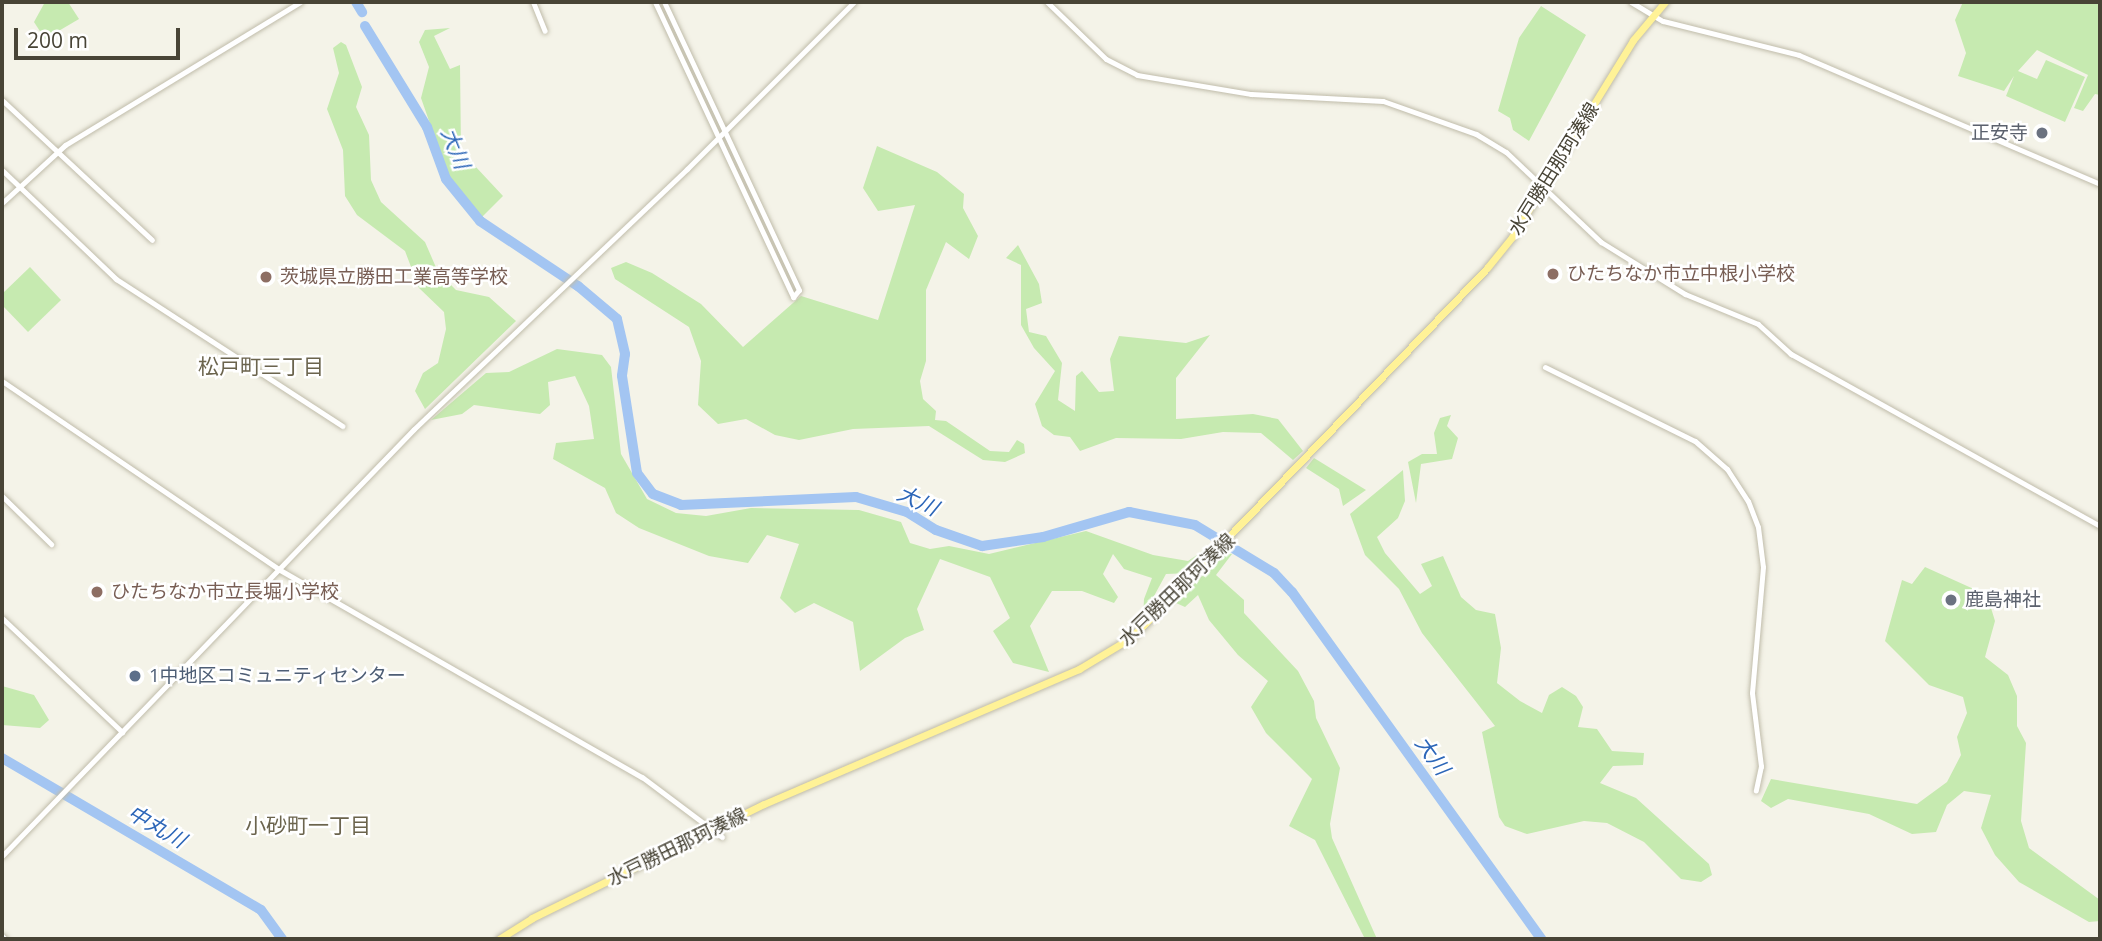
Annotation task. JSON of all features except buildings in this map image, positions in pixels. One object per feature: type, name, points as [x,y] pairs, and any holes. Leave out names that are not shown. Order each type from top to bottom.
[{"type":"main road","name":"水戸勝田那珂湊線","points":[[499,939],[532,918],[712,829],[1104,656],[1148,623],[1487,268],[1542,188],[1651,16],[1664,2]]},
{"type":"street","points":[[2,203],[57,151],[300,2]]},
{"type":"street","points":[[533,2],[545,31]]},
{"type":"street","points":[[655,2],[793,297],[799,290],[664,2]]},
{"type":"street","points":[[2,856],[414,429],[578,275],[854,2]]},
{"type":"street","points":[[1047,2],[1106,59],[1137,75],[1251,94],[1340,96],[1395,104],[1485,139],[1506,152],[1601,242],[1685,294],[1758,324],[1791,354],[2100,526]]},
{"type":"street","points":[[1631,2],[1651,16],[1799,55],[2100,184]]},
{"type":"street","points":[[2,100],[152,240]]},
{"type":"street","points":[[2,170],[116,279],[342,426]]},
{"type":"street","points":[[1545,367],[1695,441],[1727,469],[1748,501],[1758,527],[1763,567],[1752,692],[1761,766],[1756,790]]},
{"type":"street","points":[[2,381],[280,570],[642,777],[722,837]]},
{"type":"street","points":[[2,496],[51,544]]},
{"type":"street","points":[[2,618],[122,732]]},
{"type":"green space","points":[[45,2],[68,2],[79,19],[45,39],[34,22]]},
{"type":"green space","points":[[1963,2],[2100,2],[2100,95],[2095,94],[2083,111],[2074,108],[2088,75],[2037,50],[2018,71],[2037,79],[2046,60],[2085,77],[2065,122],[2006,96],[2014,76],[2004,91],[1958,76],[1966,53],[1955,20]]},
{"type":"green space","points":[[1541,6],[1586,35],[1529,141],[1513,130],[1510,118],[1498,111],[1519,38]]},
{"type":"green space","points":[[450,28],[434,36],[450,69],[460,65],[461,151],[503,196],[482,217],[449,178],[421,98],[429,67],[419,42],[425,30]]},
{"type":"green space","points":[[341,42],[346,45],[362,87],[356,107],[369,135],[371,180],[381,202],[425,242],[438,272],[456,290],[489,297],[516,321],[425,409],[415,391],[423,373],[438,363],[446,329],[444,312],[419,288],[405,251],[357,215],[345,196],[343,150],[327,109],[339,73],[333,48]]},
{"type":"green space","points":[[877,146],[937,172],[964,194],[963,208],[978,236],[969,259],[946,242],[926,290],[926,361],[920,381],[923,399],[936,411],[935,420],[946,421],[990,451],[1009,452],[1017,440],[1024,444],[1025,453],[1005,462],[983,460],[929,426],[853,429],[799,440],[775,435],[746,419],[718,424],[698,405],[701,361],[689,327],[615,279],[611,268],[626,262],[652,273],[701,304],[743,347],[801,296],[878,320],[915,205],[878,211],[863,188]]},
{"type":"green space","points":[[1018,245],[1039,284],[1042,303],[1026,309],[1029,332],[1046,336],[1062,363],[1058,400],[1075,411],[1076,376],[1082,371],[1099,392],[1114,391],[1110,359],[1119,336],[1186,343],[1210,335],[1176,378],[1176,419],[1253,414],[1278,419],[1303,451],[1293,460],[1261,433],[1223,432],[1181,439],[1116,438],[1080,451],[1070,437],[1054,435],[1042,426],[1035,404],[1055,371],[1034,348],[1021,325],[1021,265],[1006,258]]},
{"type":"green space","points":[[30,267],[61,300],[28,332],[2,305],[2,294]]},
{"type":"green space","points":[[557,349],[602,355],[611,367],[621,454],[647,499],[676,513],[706,516],[751,508],[859,510],[901,522],[910,543],[930,549],[949,546],[989,554],[1086,531],[1153,555],[1188,561],[1213,544],[1191,573],[1166,574],[1154,596],[1156,608],[1143,620],[1144,599],[1152,578],[1124,569],[1113,554],[1103,574],[1118,597],[1114,603],[1082,591],[1052,591],[1030,626],[1049,672],[1013,663],[993,631],[1010,618],[990,577],[940,559],[917,609],[924,630],[905,638],[860,671],[853,622],[814,603],[795,613],[780,598],[799,544],[767,535],[748,563],[709,556],[639,528],[616,513],[605,488],[553,459],[556,443],[594,439],[589,406],[575,376],[548,382],[550,405],[540,414],[474,405],[462,414],[431,420],[486,373],[509,372]]},
{"type":"green space","points":[[1451,415],[1447,426],[1458,438],[1452,459],[1421,464],[1416,503],[1408,462],[1422,454],[1437,454],[1434,433],[1440,418]]},
{"type":"green space","points":[[1314,458],[1366,490],[1343,506],[1339,489],[1306,468]]},
{"type":"green space","points":[[1403,470],[1405,501],[1398,518],[1377,537],[1385,553],[1420,594],[1432,586],[1421,564],[1443,556],[1461,597],[1476,610],[1495,614],[1501,648],[1497,683],[1520,701],[1542,713],[1549,695],[1562,687],[1576,696],[1583,707],[1578,727],[1597,729],[1612,751],[1644,753],[1643,765],[1613,766],[1600,783],[1636,798],[1709,864],[1712,875],[1701,882],[1681,879],[1644,842],[1607,823],[1584,821],[1527,834],[1505,826],[1499,817],[1482,732],[1495,726],[1422,633],[1399,589],[1365,555],[1350,514]]},
{"type":"green space","points":[[1225,552],[1232,554],[1216,575],[1244,600],[1244,613],[1298,671],[1314,701],[1316,718],[1340,768],[1330,824],[1332,838],[1377,939],[1365,939],[1315,840],[1289,826],[1312,779],[1266,733],[1251,707],[1268,681],[1238,655],[1209,620],[1198,595],[1185,607],[1176,603]]},
{"type":"green space","points":[[1925,567],[1987,595],[1995,621],[1985,657],[2008,675],[2017,696],[2017,726],[2026,743],[2021,821],[2029,848],[2100,900],[2100,921],[2089,922],[2019,882],[1995,855],[1981,828],[1991,795],[1964,791],[1947,805],[1936,832],[1912,834],[1869,814],[1788,799],[1771,808],[1761,801],[1771,779],[1917,804],[1947,782],[1961,755],[1957,737],[1967,713],[1963,697],[1929,685],[1885,641],[1902,580],[1912,584]]},
{"type":"green space","points":[[2,686],[34,695],[49,720],[40,728],[2,725]]},
{"type":"waterway","name":"大川","points":[[356,2],[362,12]]},
{"type":"waterway","name":"大川","points":[[365,26],[427,127],[446,179],[480,221],[578,286],[617,319],[625,354],[622,376],[637,473],[653,494],[681,505],[856,497],[907,512],[936,530],[982,546],[1043,537],[1129,512],[1195,525],[1274,573],[1292,592],[1541,939]]},
{"type":"waterway","name":"中丸川","points":[[2,758],[261,910],[282,939]]},
{"type":"place","name":"正安寺","points":[[2042,133]]},
{"type":"place","name":"ひたちなか市立中根小学校","points":[[1553,274]]},
{"type":"place","name":"茨城県立勝田工業高等学校","points":[[266,277]]},
{"type":"place","name":"ひたちなか市立長堀小学校","points":[[97,592]]},
{"type":"place","name":"鹿島神社","points":[[1951,600]]},
{"type":"place","name":"1中地区コミュニティセンター","points":[[135,676]]},
{"type":"district","name":"松戸町三丁目","points":[[261,366]]},
{"type":"district","name":"小砂町一丁目","points":[[308,825]]}]
